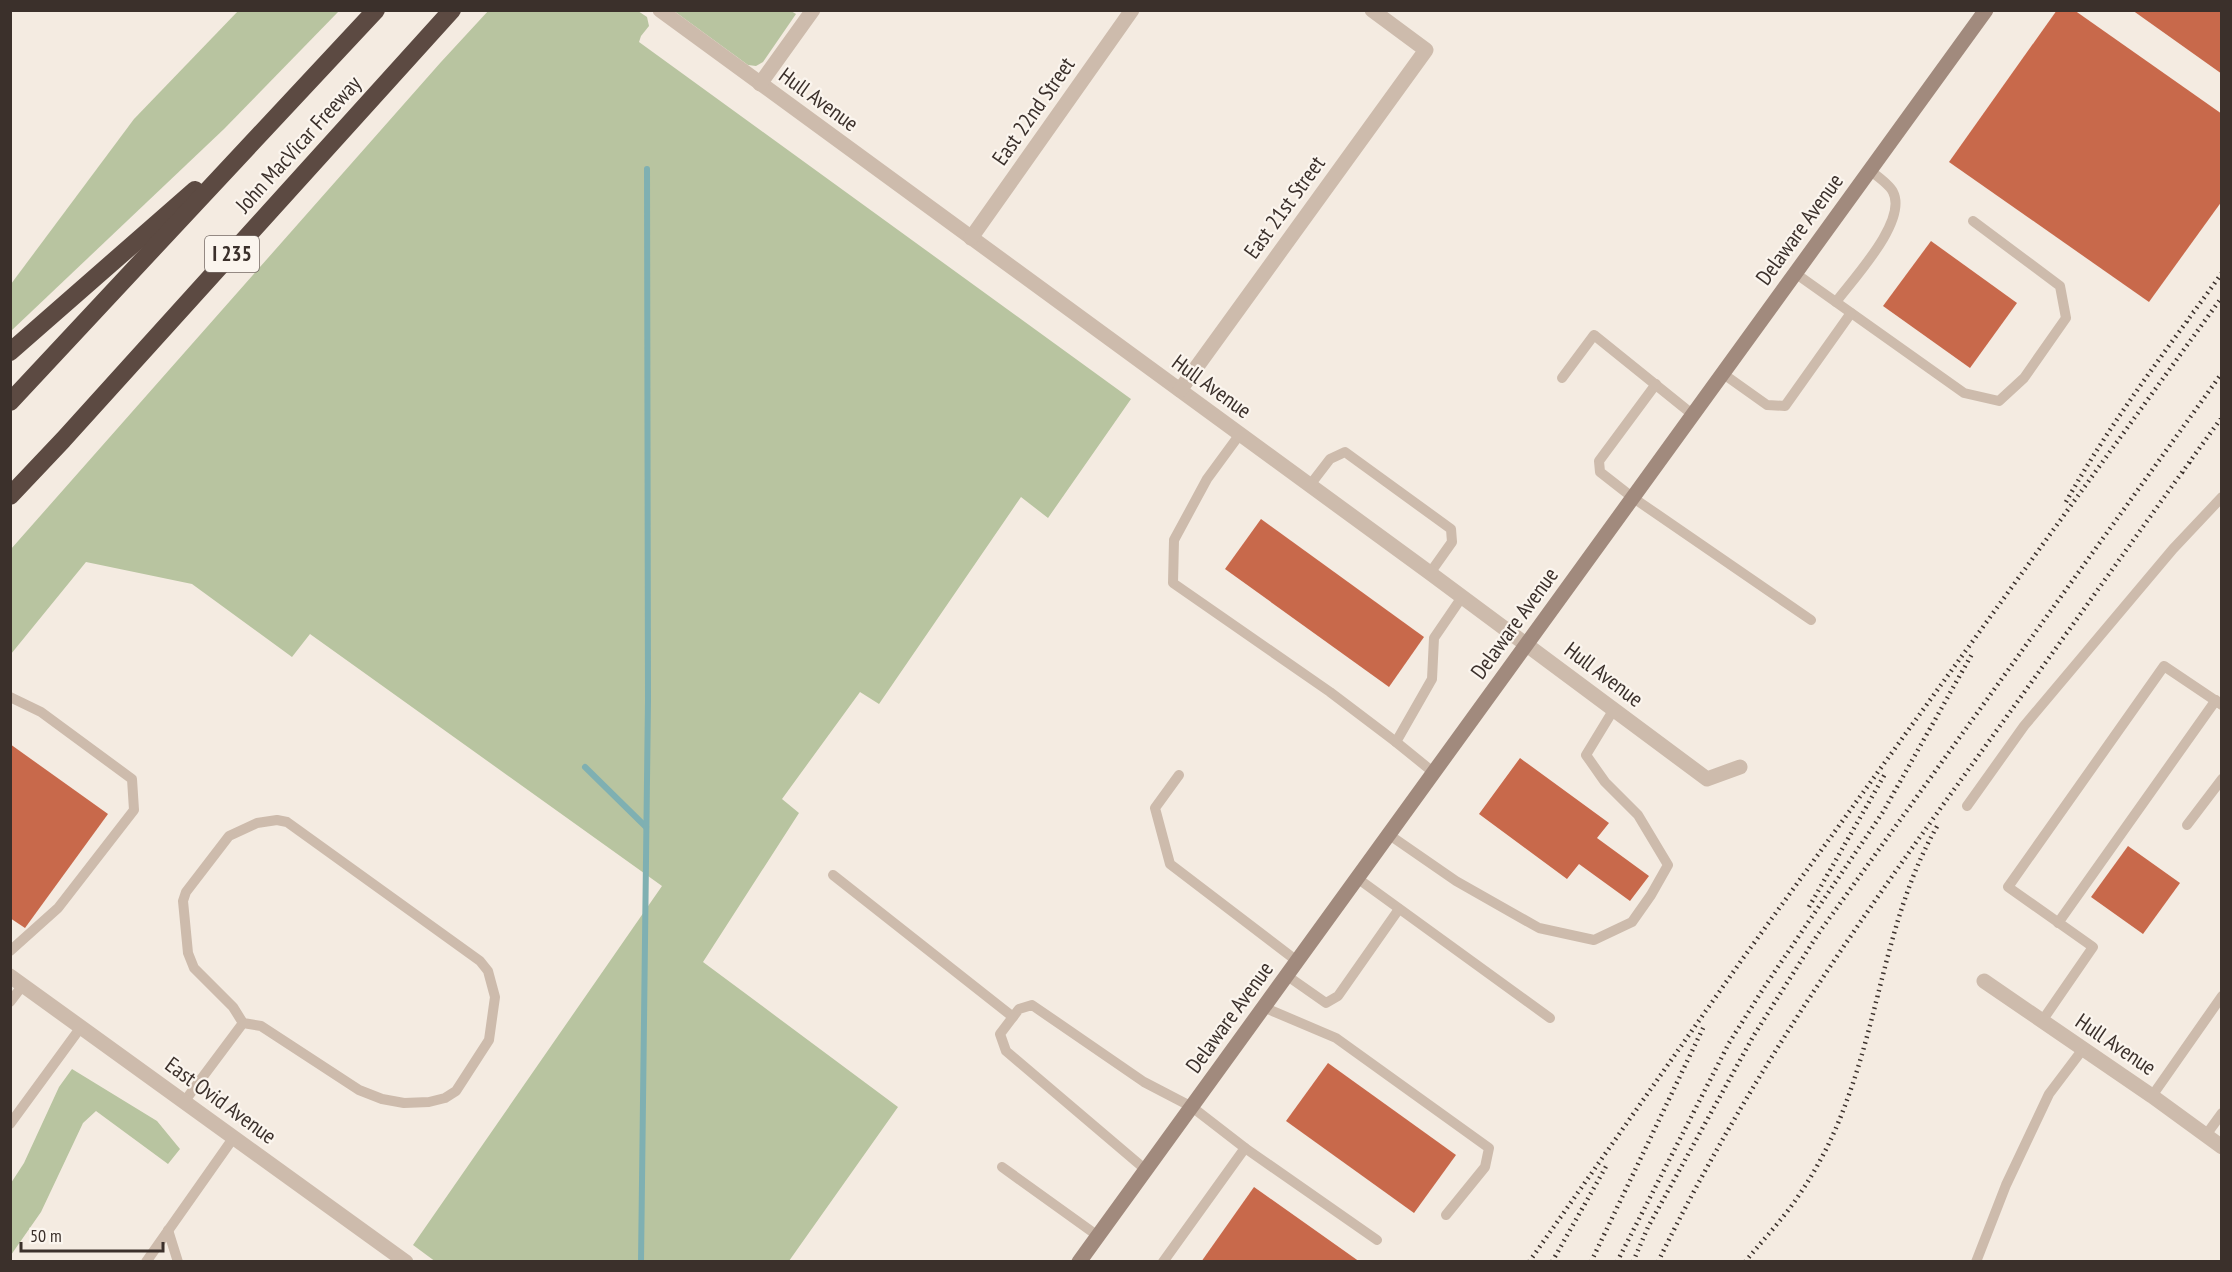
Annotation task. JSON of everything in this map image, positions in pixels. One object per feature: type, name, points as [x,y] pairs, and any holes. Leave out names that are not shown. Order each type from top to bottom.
[{"type":"highway","name":"John MacVicar Freeway","points":[[10,402],[376,10]]},
{"type":"highway","name":"John MacVicar Freeway","points":[[12,495],[452,10]]},
{"type":"highway","points":[[10,352],[273,122]]},
{"type":"main road","name":"Delaware Avenue","points":[[1079,1261],[1986,10]]},
{"type":"street","name":"Hull Avenue","points":[[660,10],[1430,573],[1707,779],[1740,767]]},
{"type":"street","points":[[760,84],[813,10]]},
{"type":"street","name":"East 22nd Street","points":[[971,238],[1132,10]]},
{"type":"street","name":"East 21st Street","points":[[1180,390],[1426,50],[1372,10]]},
{"type":"street","name":"East Ovid Avenue","points":[[17,980],[406,1262]]},
{"type":"street","name":"Hull Avenue","points":[[1984,981],[2222,1147]]},
{"type":"lane","points":[[1836,303],[1882,241],[1895,216],[1897,203],[1893,190],[1869,170]]},
{"type":"lane","points":[[1795,273],[1964,393],[1999,401],[2024,378],[2066,318],[2060,286],[1972,221]]},
{"type":"lane","points":[[1722,374],[1767,405],[1785,406],[1851,313]]},
{"type":"lane","points":[[1562,378],[1594,335],[1692,414]]},
{"type":"lane","points":[[1656,384],[1599,461],[1600,472],[1811,620]]},
{"type":"lane","points":[[1240,434],[1207,479],[1174,540],[1173,583],[1330,692],[1433,772]]},
{"type":"lane","points":[[1310,485],[1330,459],[1345,452],[1451,529],[1452,542],[1430,573]]},
{"type":"lane","points":[[1968,806],[2024,726],[2173,549],[2222,496]]},
{"type":"lane","points":[[1396,742],[1432,679],[1434,638],[1462,597]]},
{"type":"lane","points":[[2042,1021],[2093,947],[2058,923],[2008,888],[2164,666],[2219,702],[2058,923]]},
{"type":"lane","points":[[10,697],[40,712],[132,780],[134,810],[58,908],[10,951]]},
{"type":"lane","points":[[1389,834],[1456,881],[1539,928],[1594,940],[1632,922],[1668,865],[1638,815],[1605,782],[1586,755],[1614,709]]},
{"type":"lane","points":[[1179,775],[1155,808],[1170,864],[1297,961]]},
{"type":"lane","points":[[2187,825],[2222,779]]},
{"type":"lane","points":[[277,820],[287,822],[480,961],[488,971],[495,997],[489,1040],[456,1091],[445,1098],[429,1102],[404,1103],[382,1099],[358,1090],[261,1026],[243,1023],[233,1007],[194,968],[188,953],[183,901],[186,892],[229,836],[257,823],[277,820]]},
{"type":"lane","points":[[833,875],[1013,1017]]},
{"type":"lane","points":[[1357,878],[1550,1018]]},
{"type":"lane","points":[[1286,975],[1326,1003],[1338,996],[1399,909]]},
{"type":"lane","points":[[10,1002],[17,980]]},
{"type":"lane","points":[[2152,1096],[2222,996]]},
{"type":"lane","points":[[1146,1170],[1006,1051],[1000,1034],[1019,1008],[1032,1005],[1144,1082],[1192,1107],[1245,1148],[1377,1240]]},
{"type":"lane","points":[[1263,1007],[1336,1038],[1489,1148],[1485,1167],[1446,1215]]},
{"type":"lane","points":[[184,1101],[243,1023]]},
{"type":"lane","points":[[10,1124],[81,1027]]},
{"type":"lane","points":[[1976,1262],[2006,1185],[2049,1094],[2084,1049]]},
{"type":"lane","points":[[2206,1136],[2222,1113]]},
{"type":"lane","points":[[146,1262],[234,1137]]},
{"type":"lane","points":[[1163,1262],[1245,1148]]},
{"type":"lane","points":[[1002,1167],[1098,1236]]},
{"type":"lane","points":[[168,1230],[178,1262]]},
{"type":"green space","points":[[239,10],[339,11],[224,129],[11,331],[11,284],[134,119]]},
{"type":"green space","points":[[489,10],[638,11],[647,17],[649,26],[639,42],[1131,399],[1048,518],[1021,497],[879,704],[860,692],[782,799],[799,813],[703,962],[898,1107],[789,1261],[436,1262],[413,1245],[662,886],[310,634],[292,657],[192,584],[86,562],[11,654],[11,549]]},
{"type":"green space","points":[[674,11],[791,11],[796,14],[763,62],[756,66],[748,65]]},
{"type":"green space","points":[[72,1069],[157,1121],[180,1149],[168,1164],[96,1111],[83,1123],[41,1212],[11,1255],[11,1183],[24,1163],[59,1087]]},
{"type":"building","points":[[2057,10],[2074,10],[2222,114],[2222,201],[2149,302],[1949,162]]},
{"type":"building","points":[[2132,10],[2222,10],[2222,74]]},
{"type":"building","points":[[1931,241],[2017,303],[1970,368],[1883,306]]},
{"type":"building","points":[[1261,519],[1424,637],[1389,687],[1225,569]]},
{"type":"building","points":[[10,744],[108,814],[25,928],[10,918]]},
{"type":"building","points":[[1520,758],[1609,823],[1597,838],[1649,876],[1630,901],[1579,864],[1567,879],[1479,814]]},
{"type":"building","points":[[2128,846],[2180,883],[2143,934],[2091,897]]},
{"type":"building","points":[[1328,1063],[1456,1155],[1414,1213],[1286,1121]]},
{"type":"building","points":[[1254,1187],[1360,1262],[1201,1262]]},
{"type":"waterway","points":[[641,1262],[648,700],[647,169]]},
{"type":"waterway","points":[[585,767],[646,827]]},
{"type":"railway","points":[[2066,502],[2121,414],[2222,273]]},
{"type":"railway","points":[[1529,1262],[1741,961],[2222,297]]},
{"type":"railway","points":[[1633,1262],[1648,1227],[1754,1035],[1818,934],[2222,373]]},
{"type":"railway","points":[[1658,1262],[1727,1132],[1844,946],[2222,417]]},
{"type":"railway","points":[[1617,1262],[1729,1043],[1883,812],[1972,654]]},
{"type":"railway","points":[[1809,907],[1885,774]]},
{"type":"railway","points":[[1745,1262],[1805,1187],[1837,1125],[1859,1065],[1908,889],[1939,823]]},
{"type":"railway","points":[[1591,1262],[1705,1024]]},
{"type":"railway","points":[[1552,1262],[1608,1163]]}]
